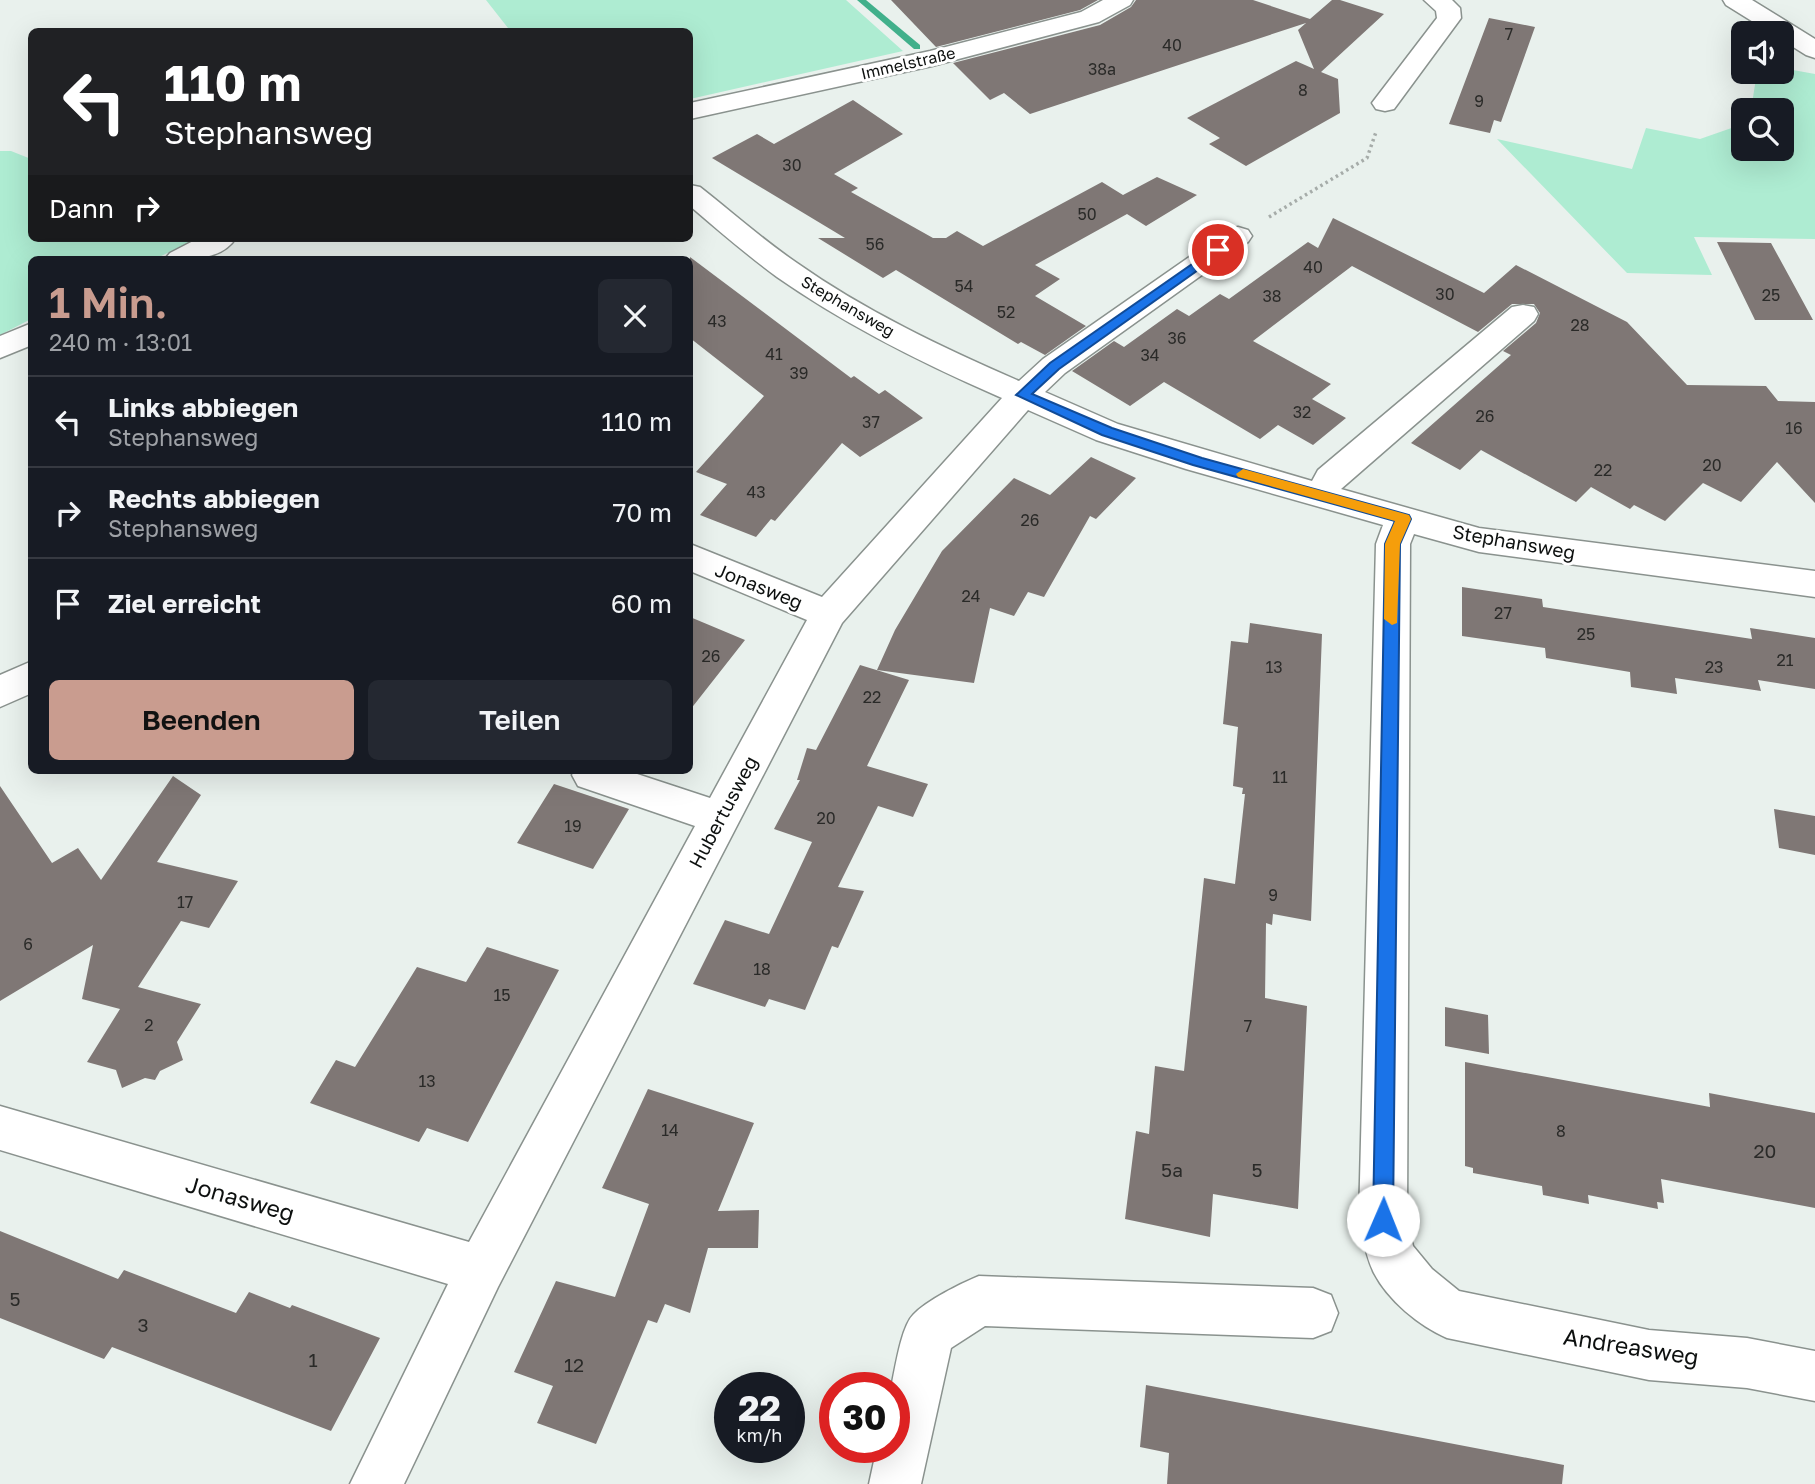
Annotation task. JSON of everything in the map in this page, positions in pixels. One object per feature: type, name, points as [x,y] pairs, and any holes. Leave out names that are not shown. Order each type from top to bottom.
[{"type":"street","name":"Immelstraße","points":[[693,110],[932,58],[1090,17],[1121,0]]},
{"type":"street","points":[[1385,103],[1448,18],[1448,8],[1436,0]]},
{"type":"street","points":[[1735,0],[1815,50]]},
{"type":"street","name":"Stephansweg","points":[[693,194],[787,270],[864,318],[954,365],[1107,432],[1198,461],[1479,540],[1815,584]]},
{"type":"street","points":[[1023,395],[1054,366],[1238,236]]},
{"type":"street","points":[[186,256],[214,242]]},
{"type":"street","points":[[1321,495],[1331,478],[1523,314]]},
{"type":"street","points":[[0,348],[28,335]]},
{"type":"street","name":"Hubertusweg","points":[[376,1484],[481,1270],[828,614],[1023,395]]},
{"type":"street","name":"Andreasweg","points":[[1404,519],[1393,544],[1383,1220],[1392,1258],[1415,1286],[1447,1314],[1649,1355],[1747,1363],[1815,1376]]},
{"type":"street","name":"Jonasweg","points":[[693,558],[828,614]]},
{"type":"street","points":[[0,692],[28,677]]},
{"type":"street","points":[[592,775],[720,818]]},
{"type":"street","name":"Jonasweg","points":[[0,1128],[481,1270]]},
{"type":"street","points":[[895,1484],[929,1333],[979,1301],[1313,1313]]},
{"type":"path","points":[[1238,236],[1367,158],[1385,103]]},
{"type":"green space","points":[[486,0],[846,0],[903,51],[693,98],[693,28],[508,28]]},
{"type":"green space","points":[[1794,70],[1815,74],[1815,239],[1694,237],[1712,275],[1627,273],[1497,139],[1632,169],[1646,128],[1700,139],[1731,128],[1731,161],[1794,161],[1794,98],[1753,98],[1755,84],[1794,84]]},
{"type":"green space","points":[[0,151],[11,151],[28,158],[28,242],[188,242],[161,256],[28,256],[28,321],[0,335]]},
{"type":"building","points":[[891,0],[1098,0],[1080,10],[936,47]]},
{"type":"building","points":[[1136,0],[1253,0],[1310,19],[1332,0],[1340,0],[1384,14],[1321,72],[1338,79],[1340,113],[1246,166],[1209,144],[1220,138],[1187,118],[1296,61],[1314,69],[1298,30],[1306,23],[1030,114],[1004,93],[990,100],[953,63],[1100,25],[1131,7]]},
{"type":"building","points":[[1489,18],[1535,27],[1501,122],[1494,120],[1490,133],[1449,124]]},
{"type":"building","points":[[853,100],[903,134],[834,174],[858,188],[851,192],[933,238],[946,238],[957,231],[983,246],[1102,182],[1123,195],[1157,177],[1197,195],[1146,226],[1127,214],[1035,265],[1060,279],[1035,296],[1086,326],[1045,355],[1021,342],[1018,344],[896,270],[883,278],[818,238],[845,238],[712,158],[757,134],[774,144]]},
{"type":"building","points":[[1333,218],[1484,293],[1516,265],[1627,322],[1687,385],[1766,386],[1778,401],[1815,402],[1815,503],[1777,462],[1741,502],[1703,483],[1665,521],[1634,505],[1630,509],[1591,487],[1576,502],[1481,450],[1460,470],[1411,443],[1511,355],[1503,351],[1536,323],[1540,313],[1534,304],[1512,304],[1478,332],[1352,266],[1253,341],[1331,384],[1312,399],[1346,418],[1313,445],[1278,425],[1260,439],[1164,382],[1130,406],[1072,371],[1114,341],[1124,347],[1177,309],[1189,316],[1220,294],[1229,299],[1308,242],[1318,248]]},
{"type":"building","points":[[1717,242],[1771,243],[1813,320],[1755,320]]},
{"type":"building","points":[[693,259],[851,378],[854,376],[879,394],[885,390],[923,418],[860,457],[842,443],[775,521],[771,519],[756,537],[700,515],[727,484],[696,472],[764,396],[693,340]]},
{"type":"building","points":[[1091,457],[1136,478],[1096,519],[1090,516],[1044,597],[1028,592],[1014,616],[990,608],[974,683],[877,670],[895,630],[942,551],[1014,478],[1050,495]]},
{"type":"building","points":[[1462,587],[1542,599],[1543,607],[1752,639],[1750,628],[1815,638],[1815,689],[1758,680],[1761,691],[1675,678],[1677,694],[1631,687],[1630,672],[1546,658],[1545,648],[1462,636]]},
{"type":"building","points":[[693,618],[745,640],[693,706]]},
{"type":"building","points":[[1250,623],[1322,634],[1311,921],[1273,914],[1272,925],[1266,923],[1265,998],[1307,1006],[1298,1209],[1213,1194],[1210,1237],[1125,1219],[1136,1131],[1149,1134],[1155,1066],[1184,1071],[1204,878],[1235,884],[1245,794],[1242,794],[1243,788],[1233,786],[1238,727],[1223,724],[1231,641],[1248,643]]},
{"type":"building","points":[[860,665],[909,680],[867,766],[928,784],[913,817],[878,806],[838,887],[864,891],[838,948],[832,946],[805,1010],[769,999],[765,1007],[693,984],[725,920],[769,934],[812,842],[774,829],[800,780],[797,780],[807,748],[816,750]]},
{"type":"building","points":[[173,776],[201,795],[157,862],[238,881],[209,928],[181,921],[138,987],[201,1004],[177,1042],[183,1060],[160,1071],[155,1080],[145,1078],[122,1088],[116,1070],[87,1062],[120,1009],[82,999],[93,945],[0,1001],[0,786],[52,863],[78,848],[101,880]]},
{"type":"building","points":[[554,784],[629,809],[593,869],[517,843]]},
{"type":"building","points":[[1774,809],[1815,816],[1815,855],[1779,848]]},
{"type":"building","points":[[487,947],[559,970],[468,1142],[427,1128],[419,1142],[310,1103],[336,1060],[355,1067],[417,967],[466,982]]},
{"type":"building","points":[[1445,1007],[1488,1015],[1489,1054],[1445,1046]]},
{"type":"building","points":[[1465,1062],[1710,1107],[1709,1093],[1815,1113],[1815,1208],[1661,1179],[1664,1203],[1657,1202],[1658,1209],[1588,1195],[1589,1204],[1543,1195],[1542,1186],[1473,1173],[1473,1168],[1465,1166]]},
{"type":"building","points":[[648,1089],[754,1123],[718,1211],[759,1210],[758,1248],[708,1248],[690,1313],[665,1304],[657,1323],[648,1320],[596,1444],[537,1423],[553,1386],[514,1372],[556,1281],[615,1297],[649,1204],[602,1188]]},
{"type":"building","points":[[0,1231],[118,1279],[124,1270],[236,1313],[249,1292],[380,1338],[331,1431],[112,1347],[104,1359],[0,1318]]},
{"type":"building","points":[[1146,1385],[1564,1465],[1562,1484],[1167,1484],[1169,1453],[1140,1447]]},
{"type":"waterway","points":[[861,0],[917,47]]},
{"type":"slow traffic","points":[[1243,474],[1404,519],[1393,544],[1392,619]]},
{"type":"route","points":[[1218,250],[1054,366],[1023,395],[1107,432],[1198,461],[1404,519],[1393,544],[1383,1220]]}]
